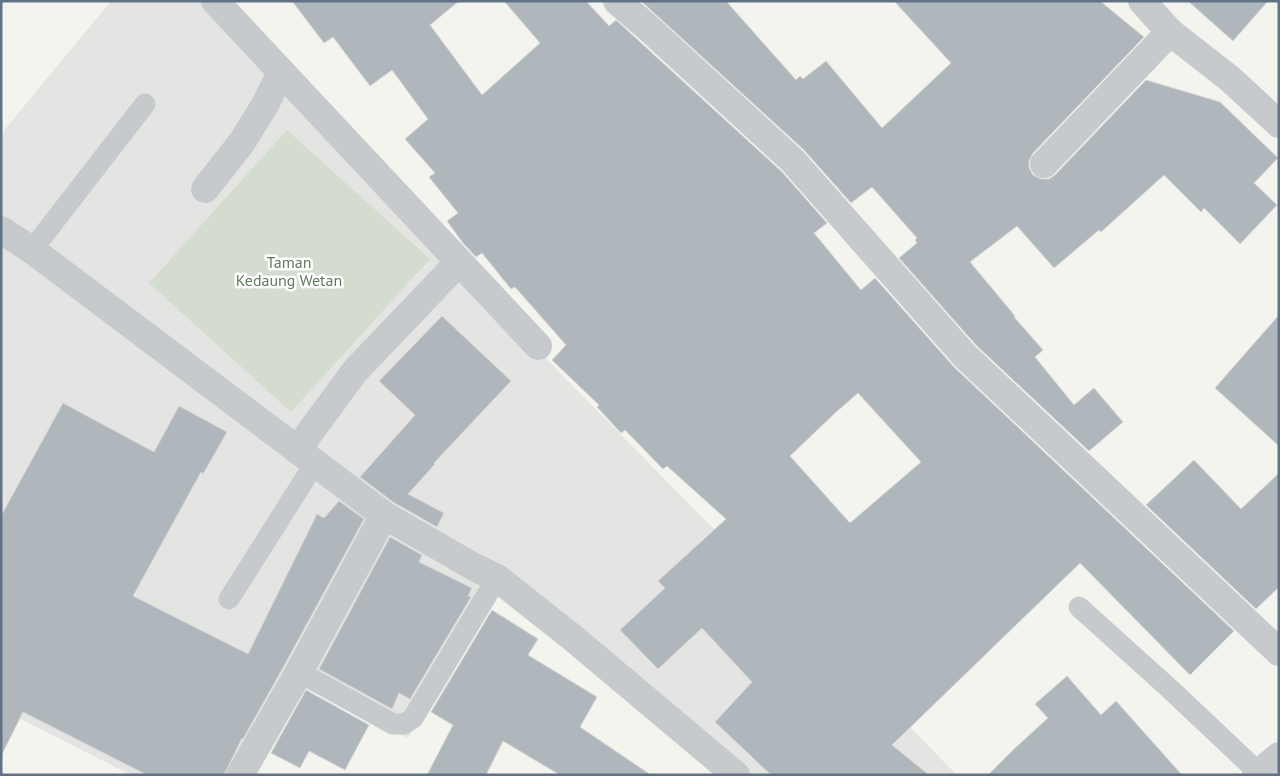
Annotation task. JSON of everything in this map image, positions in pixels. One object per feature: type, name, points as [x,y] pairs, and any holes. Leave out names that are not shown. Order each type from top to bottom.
[{"type":"street","points":[[617,1],[792,161],[964,356],[1279,652]]},
{"type":"street","points":[[1142,1],[1170,32],[1276,116]]},
{"type":"street","points":[[225,5],[281,72],[538,346]]},
{"type":"street","points":[[1044,164],[1170,32]]},
{"type":"street","points":[[205,189],[242,142],[266,103],[281,72]]},
{"type":"street","points":[[1,230],[32,250],[384,515],[474,568],[497,578],[573,638],[736,775]]},
{"type":"street","points":[[306,456],[355,371],[459,262]]},
{"type":"street","points":[[240,775],[299,672],[384,515]]},
{"type":"lane","points":[[32,250],[145,104]]},
{"type":"lane","points":[[229,599],[306,456]]},
{"type":"lane","points":[[299,672],[393,724],[404,724],[413,718],[497,578]]},
{"type":"lane","points":[[1079,607],[1170,689],[1265,768]]},
{"type":"shaded area","points":[[111,1],[213,1],[223,10],[557,370],[957,775],[751,775],[491,575],[408,738],[291,681],[241,775],[131,775],[1,709],[1,134]]},
{"type":"green space","name":"Taman Kedaung Wetan","points":[[287,130],[430,259],[291,412],[149,283]]},
{"type":"building","points":[[292,1],[459,1],[430,25],[482,95],[540,43],[504,1],[586,1],[609,26],[616,20],[782,172],[827,223],[814,233],[861,290],[875,278],[954,367],[1234,631],[1190,675],[1080,563],[892,745],[929,775],[771,775],[715,722],[752,682],[702,628],[658,669],[620,630],[665,588],[658,581],[726,519],[667,466],[663,469],[625,430],[621,433],[597,407],[599,405],[552,360],[566,345],[515,287],[511,289],[482,253],[476,257],[463,243],[447,221],[458,213],[429,177],[435,173],[405,139],[428,119],[392,70],[370,86],[333,37],[324,43]],"holes":[[[858,393],[921,462],[850,523],[790,456]]]},
{"type":"building","points":[[641,1],[726,1],[796,80],[800,76],[803,79],[826,61],[882,128],[951,63],[894,1],[1100,1],[1144,37],[1033,153],[1029,161],[1029,168],[1033,175],[1041,179],[1049,179],[1055,175],[1146,80],[1220,102],[1278,158],[1254,183],[1277,205],[1240,244],[1204,208],[1201,212],[1164,175],[1101,232],[1099,230],[1054,268],[1017,226],[970,262],[1043,350],[1035,357],[1074,405],[1094,388],[1123,422],[1089,451],[976,345],[899,258],[917,243],[915,240],[917,238],[872,187],[851,203],[804,150]]},
{"type":"building","points":[[1188,1],[1268,1],[1233,41]]},
{"type":"building","points":[[1279,315],[1279,446],[1215,388]]},
{"type":"building","points":[[442,316],[511,381],[434,463],[408,494],[444,513],[437,527],[393,502],[360,477],[415,415],[379,381]]},
{"type":"building","points":[[63,403],[154,452],[179,406],[227,432],[203,474],[201,472],[133,596],[248,654],[317,514],[324,518],[339,501],[364,519],[285,664],[242,738],[224,775],[147,775],[23,712],[1,756],[1,516]]},
{"type":"building","points":[[1194,460],[1241,509],[1279,473],[1279,587],[1256,609],[1146,505]]},
{"type":"building","points":[[390,537],[422,555],[419,562],[472,588],[468,596],[471,597],[410,699],[399,693],[392,709],[319,669]]},
{"type":"building","points":[[492,610],[538,639],[528,655],[597,697],[580,727],[651,775],[560,775],[503,741],[486,775],[427,775],[453,725],[431,712]]},
{"type":"building","points":[[1067,676],[1101,715],[1116,701],[1182,775],[988,775],[1048,718],[1035,704]]},
{"type":"building","points":[[306,690],[369,725],[345,770],[309,751],[300,768],[271,753]]}]
